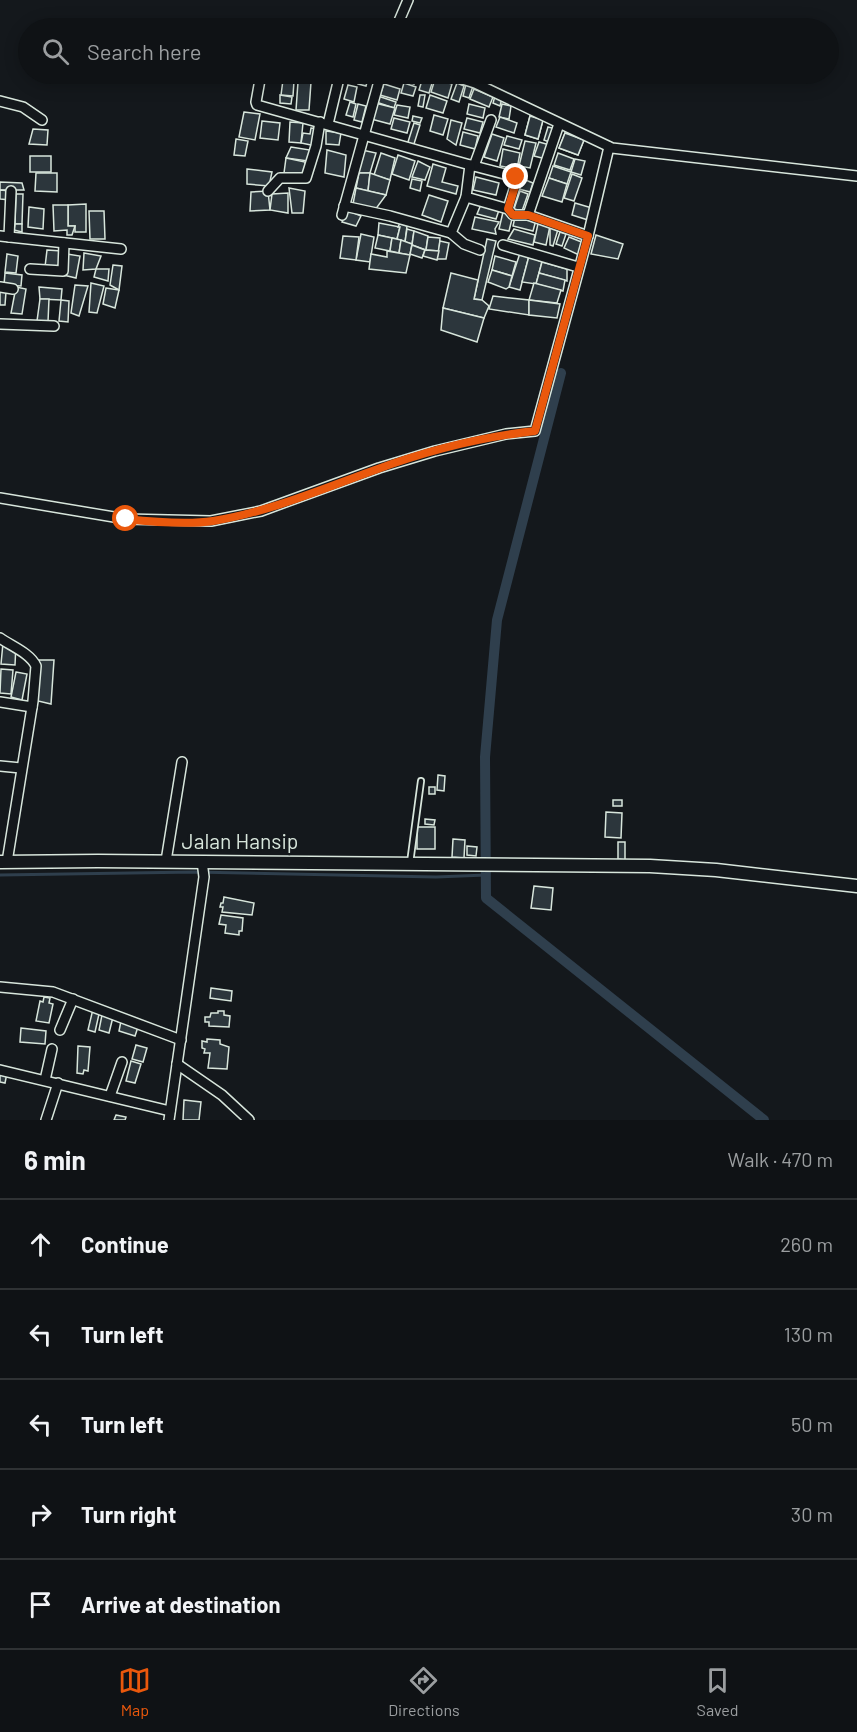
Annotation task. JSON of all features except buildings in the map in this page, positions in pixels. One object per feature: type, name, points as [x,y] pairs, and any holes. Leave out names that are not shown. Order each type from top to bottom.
[{"type":"street","points":[[400,18],[408,0]]},
{"type":"street","points":[[259,84],[257,105],[516,177],[508,209]]},
{"type":"street","points":[[268,191],[280,178],[306,178],[337,84]]},
{"type":"street","points":[[378,84],[343,211],[390,216],[452,233],[464,244],[480,250]]},
{"type":"street","points":[[477,84],[610,148],[857,176]]},
{"type":"street","points":[[0,101],[23,107],[42,120]]},
{"type":"street","points":[[452,233],[466,197],[472,166],[491,120]]},
{"type":"street","points":[[528,215],[560,124]]},
{"type":"street","points":[[0,498],[126,519],[211,521],[261,511],[379,468],[435,451],[506,434],[535,431],[610,148]]},
{"type":"street","points":[[11,191],[2,237],[120,249]]},
{"type":"street","points":[[466,197],[508,209],[513,215],[528,215],[588,236]]},
{"type":"street","points":[[30,269],[63,271],[64,243]]},
{"type":"street","points":[[503,244],[578,267]]},
{"type":"street","points":[[0,287],[13,289]]},
{"type":"street","points":[[0,324],[54,326]]},
{"type":"street","points":[[0,638],[26,655],[35,664],[32,707],[4,862]]},
{"type":"street","points":[[0,702],[32,707]]},
{"type":"street","points":[[166,861],[182,762]]},
{"type":"street","points":[[0,766],[21,768]]},
{"type":"street","name":"Jalan Hansip","points":[[4,862],[166,861],[202,868],[410,863],[650,866],[716,870],[857,886]]},
{"type":"street","points":[[0,1070],[110,1096],[169,1116],[181,1040],[202,868]]},
{"type":"street","points":[[0,987],[53,992],[181,1040]]},
{"type":"street","points":[[60,1030],[73,999]]},
{"type":"street","points":[[45,1080],[52,1049]]},
{"type":"street","points":[[110,1096],[122,1062]]},
{"type":"street","points":[[177,1064],[222,1095],[249,1120]]},
{"type":"street","points":[[46,1120],[58,1083]]},
{"type":"lane","points":[[410,863],[421,781]]},
{"type":"waterway","points":[[561,373],[497,620],[485,757],[486,898],[764,1120]]},
{"type":"waterway","points":[[0,875],[195,872],[436,877],[486,875]]},
{"type":"route","points":[[126,519],[211,521],[261,511],[379,468],[435,451],[506,434],[535,431],[582,251],[588,236],[528,215],[513,215],[508,209],[516,177]]}]
